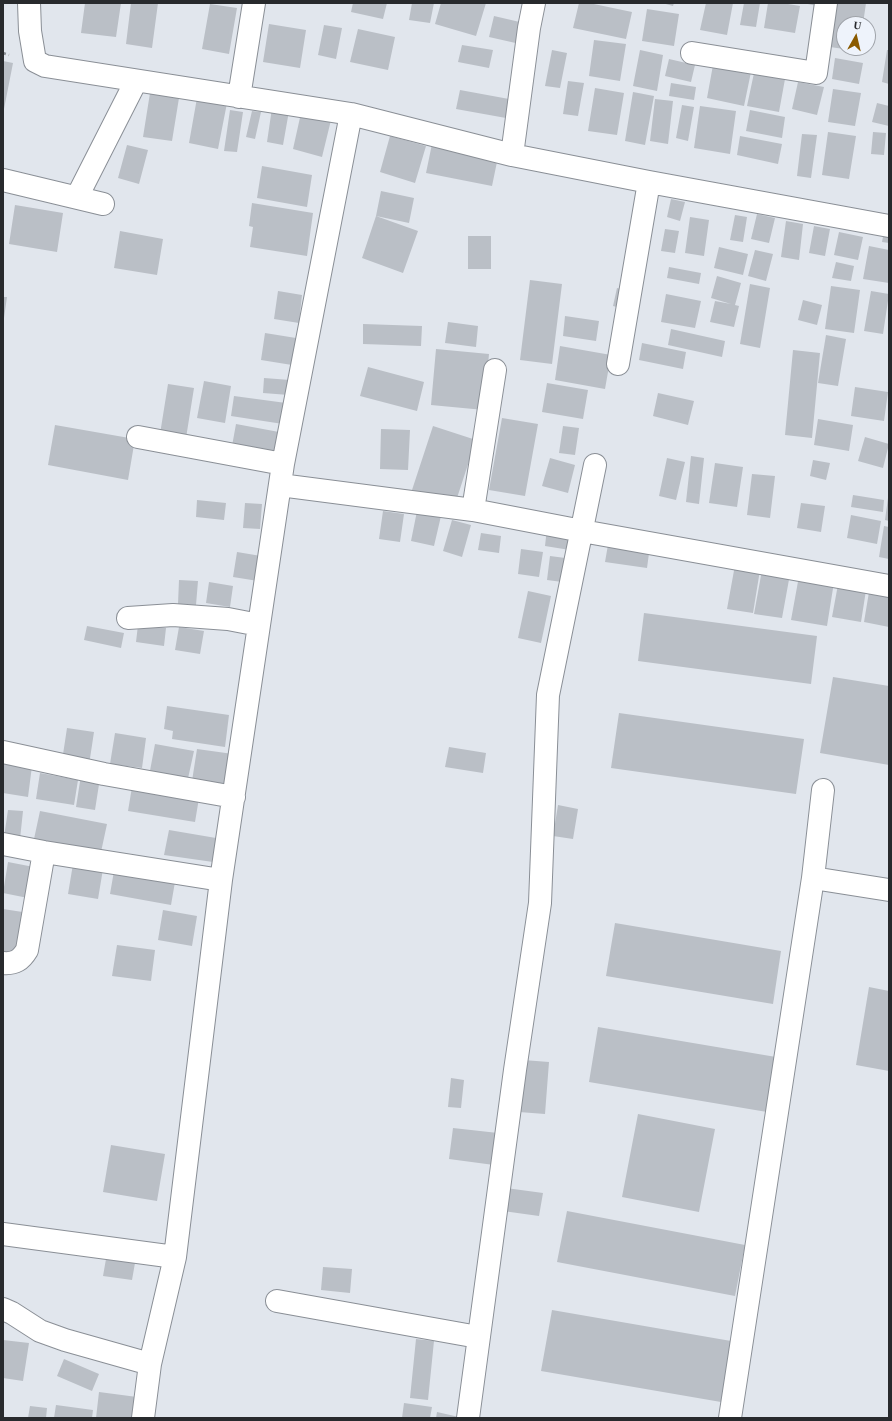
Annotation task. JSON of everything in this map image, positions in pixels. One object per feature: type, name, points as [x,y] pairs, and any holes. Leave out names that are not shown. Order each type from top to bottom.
[{"type":"street","points":[[29,3],[30,31],[35,61],[45,66],[351,114],[512,155],[889,226]]},
{"type":"street","points":[[239,97],[254,3]]},
{"type":"street","points":[[512,155],[529,28],[534,3]]},
{"type":"street","points":[[692,53],[816,73],[826,3]]},
{"type":"street","points":[[77,197],[136,81]]},
{"type":"street","points":[[143,1418],[150,1364],[175,1257],[221,880],[260,625],[281,475],[351,114]]},
{"type":"street","points":[[3,180],[102,204]]},
{"type":"street","points":[[618,364],[649,182]]},
{"type":"street","points":[[473,510],[495,370]]},
{"type":"street","points":[[138,437],[281,475],[889,586]]},
{"type":"street","points":[[468,1418],[515,1070],[540,903],[548,695],[595,465]]},
{"type":"street","points":[[128,618],[173,615],[228,619],[260,625]]},
{"type":"street","points":[[3,752],[104,774],[234,797]]},
{"type":"street","points":[[730,1418],[813,878],[823,790]]},
{"type":"street","points":[[3,844],[44,852],[221,880]]},
{"type":"street","points":[[3,962],[11,964],[23,958],[27,950],[44,852]]},
{"type":"street","points":[[813,878],[889,890]]},
{"type":"street","points":[[3,1234],[175,1257]]},
{"type":"street","points":[[277,1301],[478,1336]]},
{"type":"street","points":[[3,1309],[40,1331],[65,1340],[150,1364]]},
{"type":"building","points":[[85,3],[121,3],[116,37],[81,33]]},
{"type":"building","points":[[131,3],[158,3],[152,48],[126,44]]},
{"type":"building","points":[[353,3],[387,3],[383,19],[351,12]]},
{"type":"building","points":[[412,3],[434,3],[430,23],[409,20]]},
{"type":"building","points":[[441,3],[486,3],[476,36],[435,24]]},
{"type":"building","points":[[579,3],[589,3],[632,12],[626,39],[573,28]]},
{"type":"building","points":[[662,3],[674,3],[673,6]]},
{"type":"building","points":[[706,3],[733,3],[727,35],[700,30]]},
{"type":"building","points":[[744,3],[760,3],[756,27],[740,25]]},
{"type":"building","points":[[768,3],[782,3],[800,6],[795,33],[764,28]]},
{"type":"building","points":[[803,3],[823,3],[822,7]]},
{"type":"building","points":[[830,3],[866,3],[864,16],[836,16],[836,48],[823,46]]},
{"type":"building","points":[[210,4],[237,8],[229,54],[202,49]]},
{"type":"building","points":[[647,9],[679,14],[674,46],[642,41]]},
{"type":"building","points":[[494,16],[524,23],[520,44],[489,37]]},
{"type":"building","points":[[269,24],[306,30],[300,68],[263,62]]},
{"type":"building","points":[[324,25],[342,28],[336,59],[318,55]]},
{"type":"building","points":[[358,29],[395,37],[388,70],[350,62]]},
{"type":"building","points":[[594,40],[626,44],[620,81],[589,76]]},
{"type":"building","points":[[462,45],[493,50],[489,68],[458,62]]},
{"type":"building","points":[[552,50],[567,53],[560,88],[545,86]]},
{"type":"building","points":[[640,50],[663,55],[657,91],[633,86]]},
{"type":"building","points":[[887,50],[889,50],[889,84],[882,82]]},
{"type":"building","points":[[835,58],[863,63],[859,84],[832,79]]},
{"type":"building","points":[[669,59],[695,65],[691,82],[665,76]]},
{"type":"building","points":[[3,61],[13,63],[4,109],[3,109]]},
{"type":"building","points":[[713,65],[751,72],[744,106],[707,98]]},
{"type":"building","points":[[754,73],[785,79],[779,112],[747,106]]},
{"type":"building","points":[[568,81],[584,83],[578,116],[563,114]]},
{"type":"building","points":[[798,82],[824,87],[817,115],[792,109]]},
{"type":"building","points":[[671,83],[696,87],[694,100],[669,96]]},
{"type":"building","points":[[595,88],[624,93],[617,135],[588,131]]},
{"type":"building","points":[[833,89],[861,93],[855,126],[828,122]]},
{"type":"building","points":[[460,90],[509,99],[506,118],[456,109]]},
{"type":"building","points":[[633,92],[654,96],[645,145],[625,141]]},
{"type":"building","points":[[150,93],[179,98],[172,141],[143,137]]},
{"type":"building","points":[[197,98],[227,103],[218,149],[189,143]]},
{"type":"building","points":[[655,99],[673,101],[668,144],[650,141]]},
{"type":"building","points":[[877,103],[889,106],[889,126],[872,122]]},
{"type":"building","points":[[682,105],[694,107],[688,141],[676,138]]},
{"type":"building","points":[[700,106],[736,111],[730,154],[694,148]]},
{"type":"building","points":[[272,108],[289,111],[283,145],[267,142]]},
{"type":"building","points":[[230,110],[243,112],[237,152],[224,151]]},
{"type":"building","points":[[750,110],[785,117],[782,138],[746,131]]},
{"type":"building","points":[[252,111],[261,112],[255,139],[246,137]]},
{"type":"building","points":[[301,113],[331,120],[322,157],[293,149]]},
{"type":"building","points":[[828,132],[856,136],[849,179],[822,175]]},
{"type":"building","points":[[873,132],[886,133],[884,155],[871,154]]},
{"type":"building","points":[[802,134],[817,135],[811,178],[797,176]]},
{"type":"building","points":[[390,136],[426,146],[415,183],[380,172]]},
{"type":"building","points":[[740,136],[782,144],[778,164],[737,155]]},
{"type":"building","points":[[432,144],[498,157],[492,186],[426,173]]},
{"type":"building","points":[[127,145],[148,150],[139,184],[118,178]]},
{"type":"building","points":[[262,166],[312,175],[307,207],[257,198]]},
{"type":"building","points":[[381,191],[414,198],[409,223],[376,216]]},
{"type":"building","points":[[671,199],[685,202],[680,221],[667,217]]},
{"type":"building","points":[[252,203],[313,213],[307,256],[250,247],[253,227],[249,226]]},
{"type":"building","points":[[15,205],[63,213],[57,252],[9,244]]},
{"type":"building","points":[[757,214],[775,218],[769,243],[751,239]]},
{"type":"building","points":[[735,215],[747,217],[743,242],[730,240]]},
{"type":"building","points":[[376,216],[418,231],[403,273],[362,258]]},
{"type":"building","points":[[690,217],[709,220],[704,256],[685,253]]},
{"type":"building","points":[[786,221],[803,224],[799,260],[781,257]]},
{"type":"building","points":[[814,226],[830,229],[825,256],[809,253]]},
{"type":"building","points":[[665,229],[679,231],[675,253],[661,251]]},
{"type":"building","points":[[120,231],[163,239],[157,275],[114,268]]},
{"type":"building","points":[[884,231],[889,232],[889,243],[882,242]]},
{"type":"building","points":[[839,232],[863,237],[858,260],[834,255]]},
{"type":"building","points":[[468,236],[491,236],[491,269],[468,269]]},
{"type":"building","points":[[869,246],[889,250],[889,283],[863,279]]},
{"type":"building","points":[[719,247],[748,254],[743,275],[714,268]]},
{"type":"building","points":[[755,250],[773,254],[766,281],[748,276]]},
{"type":"building","points":[[836,262],[854,266],[851,281],[832,278]]},
{"type":"building","points":[[669,267],[701,273],[699,284],[667,278]]},
{"type":"building","points":[[717,276],[741,283],[735,305],[739,306],[734,327],[710,322],[715,301],[731,304],[711,298]]},
{"type":"building","points":[[530,280],[562,284],[552,364],[520,360]]},
{"type":"building","points":[[750,284],[770,288],[760,348],[740,344]]},
{"type":"building","points":[[831,286],[860,290],[854,333],[825,329]]},
{"type":"building","points":[[617,288],[629,291],[625,309],[613,306]]},
{"type":"building","points":[[278,291],[302,295],[299,323],[274,319]]},
{"type":"building","points":[[871,291],[889,294],[883,334],[864,331]]},
{"type":"building","points":[[666,294],[701,301],[695,328],[661,322]]},
{"type":"building","points":[[3,297],[7,297],[4,318],[3,318]]},
{"type":"building","points":[[803,300],[822,305],[817,325],[798,320]]},
{"type":"building","points":[[565,316],[599,321],[596,341],[563,336]]},
{"type":"building","points":[[448,322],[478,326],[476,347],[445,343]]},
{"type":"building","points":[[363,324],[422,326],[421,346],[363,344]]},
{"type":"building","points":[[671,329],[725,341],[722,357],[668,345]]},
{"type":"building","points":[[265,333],[296,338],[292,365],[261,360]]},
{"type":"building","points":[[826,335],[846,339],[838,386],[818,383]]},
{"type":"building","points":[[642,343],[686,352],[683,369],[639,360]]},
{"type":"building","points":[[560,346],[611,355],[605,389],[555,380]]},
{"type":"building","points":[[436,349],[489,354],[484,410],[431,405]]},
{"type":"building","points":[[793,350],[820,353],[812,438],[785,435]]},
{"type":"building","points":[[368,367],[424,382],[417,411],[360,396]]},
{"type":"building","points":[[264,378],[290,380],[289,395],[263,393]]},
{"type":"building","points":[[204,381],[231,386],[225,423],[197,418]]},
{"type":"building","points":[[547,383],[588,390],[583,419],[542,412]]},
{"type":"building","points":[[168,384],[194,388],[186,438],[160,434]]},
{"type":"building","points":[[855,387],[888,392],[884,421],[851,416]]},
{"type":"building","points":[[658,393],[694,401],[688,425],[653,416]]},
{"type":"building","points":[[234,396],[286,403],[283,424],[231,416]]},
{"type":"building","points":[[502,418],[538,424],[525,496],[489,490]]},
{"type":"building","points":[[818,419],[853,425],[849,451],[814,445]]},
{"type":"building","points":[[236,424],[279,432],[275,453],[232,446]]},
{"type":"building","points":[[55,425],[135,439],[128,480],[48,465]]},
{"type":"building","points":[[433,426],[476,440],[455,504],[412,490]]},
{"type":"building","points":[[563,426],[579,428],[575,455],[559,453]]},
{"type":"building","points":[[381,429],[410,430],[408,470],[380,469]]},
{"type":"building","points":[[865,437],[889,444],[883,468],[858,461]]},
{"type":"building","points":[[691,456],[704,458],[699,504],[686,502]]},
{"type":"building","points":[[550,458],[575,465],[568,493],[542,486]]},
{"type":"building","points":[[667,458],[685,462],[676,500],[659,496]]},
{"type":"building","points":[[813,460],[830,463],[826,480],[810,476]]},
{"type":"building","points":[[715,463],[743,467],[737,507],[709,503]]},
{"type":"building","points":[[752,474],[775,476],[770,518],[747,515]]},
{"type":"building","points":[[853,495],[884,500],[883,512],[851,507]]},
{"type":"building","points":[[889,498],[889,521],[885,520]]},
{"type":"building","points":[[197,500],[226,503],[224,520],[196,517]]},
{"type":"building","points":[[245,503],[262,504],[260,529],[243,528]]},
{"type":"building","points":[[801,503],[825,506],[821,532],[797,528]]},
{"type":"building","points":[[383,511],[404,514],[400,542],[379,539]]},
{"type":"building","points":[[417,511],[441,516],[434,546],[411,541]]},
{"type":"building","points":[[851,515],[881,521],[877,544],[847,538]]},
{"type":"building","points":[[452,520],[471,525],[462,557],[443,551]]},
{"type":"building","points":[[884,526],[889,527],[889,559],[879,557]]},
{"type":"building","points":[[547,528],[578,533],[576,551],[545,546]]},
{"type":"building","points":[[481,533],[501,536],[499,553],[478,550]]},
{"type":"building","points":[[609,539],[650,546],[647,568],[605,562]]},
{"type":"building","points":[[521,549],[543,552],[539,577],[518,574]]},
{"type":"building","points":[[237,552],[261,556],[258,581],[233,577]]},
{"type":"building","points":[[550,556],[573,559],[570,583],[547,580]]},
{"type":"building","points":[[735,565],[760,570],[753,613],[727,609]]},
{"type":"building","points":[[762,570],[790,574],[782,618],[754,614]]},
{"type":"building","points":[[799,576],[834,582],[827,626],[791,620]]},
{"type":"building","points":[[839,579],[867,584],[861,622],[832,617]]},
{"type":"building","points":[[179,580],[198,581],[196,605],[178,604]]},
{"type":"building","points":[[209,582],[233,586],[230,607],[206,603]]},
{"type":"building","points":[[870,586],[889,589],[889,627],[864,622]]},
{"type":"building","points":[[528,591],[551,596],[541,643],[518,638]]},
{"type":"building","points":[[644,613],[817,636],[811,684],[638,661]]},
{"type":"building","points":[[138,625],[166,628],[164,646],[136,642]]},
{"type":"building","points":[[87,626],[124,633],[121,648],[84,640]]},
{"type":"building","points":[[179,627],[204,631],[200,654],[175,650]]},
{"type":"building","points":[[833,677],[889,686],[889,765],[820,753]]},
{"type":"building","points":[[167,706],[229,715],[225,747],[172,739],[173,731],[164,729]]},
{"type":"building","points":[[619,713],[804,739],[796,794],[611,768]]},
{"type":"building","points":[[67,728],[94,732],[89,765],[62,761]]},
{"type":"building","points":[[115,733],[146,738],[142,768],[110,764]]},
{"type":"building","points":[[155,744],[194,751],[187,783],[149,776]]},
{"type":"building","points":[[449,747],[486,753],[483,773],[445,767]]},
{"type":"building","points":[[197,749],[233,754],[229,786],[192,781]]},
{"type":"building","points":[[3,762],[32,766],[28,797],[3,793]]},
{"type":"building","points":[[40,773],[78,780],[74,805],[36,799]]},
{"type":"building","points":[[81,775],[100,778],[95,810],[76,807]]},
{"type":"building","points":[[132,787],[199,798],[195,822],[128,811]]},
{"type":"building","points":[[558,805],[578,809],[573,839],[553,836]]},
{"type":"building","points":[[8,810],[23,811],[20,839],[4,837]]},
{"type":"building","points":[[40,811],[107,824],[101,852],[34,839]]},
{"type":"building","points":[[169,830],[216,838],[213,862],[164,855]]},
{"type":"building","points":[[8,862],[39,868],[33,899],[3,893]]},
{"type":"building","points":[[73,864],[103,869],[98,899],[68,894]]},
{"type":"building","points":[[114,871],[175,882],[171,905],[110,894]]},
{"type":"building","points":[[3,909],[29,913],[23,955],[3,952]]},
{"type":"building","points":[[163,910],[197,916],[192,946],[158,940]]},
{"type":"building","points":[[615,923],[781,951],[773,1004],[606,976]]},
{"type":"building","points":[[117,945],[155,950],[151,981],[112,976]]},
{"type":"building","points":[[869,987],[889,991],[889,1071],[856,1065]]},
{"type":"building","points":[[598,1027],[776,1057],[767,1112],[589,1082]]},
{"type":"building","points":[[523,1060],[549,1062],[545,1114],[519,1112]]},
{"type":"building","points":[[451,1078],[464,1080],[461,1108],[448,1107]]},
{"type":"building","points":[[638,1114],[715,1129],[699,1212],[622,1197]]},
{"type":"building","points":[[453,1128],[498,1133],[494,1165],[449,1159]]},
{"type":"building","points":[[111,1145],[165,1154],[157,1201],[103,1192]]},
{"type":"building","points":[[506,1188],[543,1193],[539,1216],[503,1211]]},
{"type":"building","points":[[567,1211],[745,1245],[735,1296],[557,1262]]},
{"type":"building","points":[[106,1259],[135,1263],[132,1280],[103,1276]]},
{"type":"building","points":[[323,1267],[352,1269],[350,1293],[321,1290]]},
{"type":"building","points":[[552,1310],[731,1341],[721,1402],[541,1371]]},
{"type":"building","points":[[416,1339],[434,1341],[428,1400],[410,1398]]},
{"type":"building","points":[[3,1340],[29,1343],[23,1381],[3,1378]]},
{"type":"building","points":[[64,1359],[99,1374],[92,1391],[57,1376]]},
{"type":"building","points":[[99,1392],[137,1397],[134,1418],[96,1418]]},
{"type":"building","points":[[404,1403],[432,1407],[430,1418],[402,1418]]},
{"type":"building","points":[[56,1405],[93,1410],[92,1418],[54,1418]]},
{"type":"building","points":[[30,1406],[47,1408],[46,1418],[28,1418]]},
{"type":"building","points":[[437,1412],[459,1417],[459,1418],[436,1418]]}]
